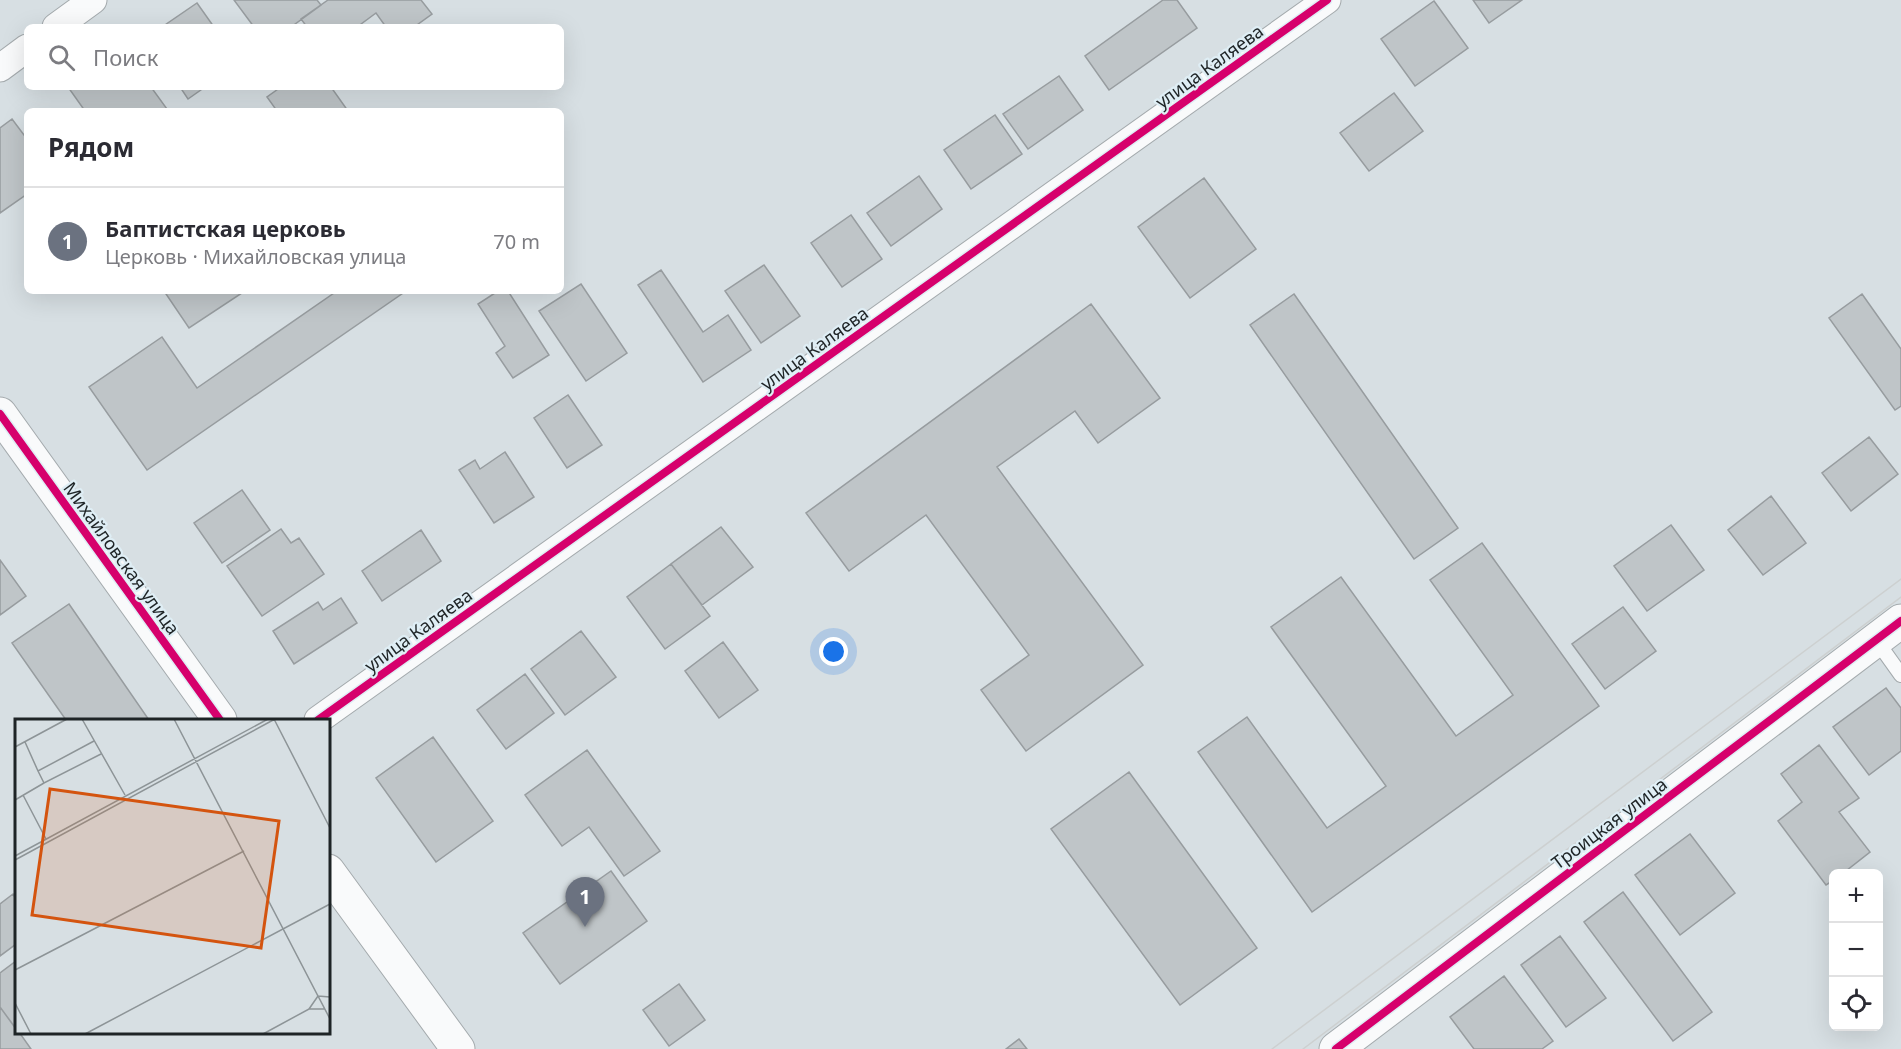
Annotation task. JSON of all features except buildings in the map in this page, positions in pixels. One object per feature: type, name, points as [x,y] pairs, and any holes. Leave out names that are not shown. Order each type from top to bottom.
[{"type":"street","points":[[60,24],[93,0]]},
{"type":"street","name":"улица Каляева","points":[[319,719],[1327,0]]},
{"type":"street","points":[[0,68],[24,50]]},
{"type":"street","name":"Михайловская улица","points":[[0,414],[219,719]]},
{"type":"street","name":"Троицкая улица","points":[[1336,1049],[1888,630]]},
{"type":"street","points":[[330,874],[458,1049]]},
{"type":"lane","points":[[1888,630],[1901,675]]},
{"type":"tram line","points":[[1272,1049],[1901,579]]},
{"type":"tram line","points":[[1303,1049],[1901,597]]},
{"type":"cycle path","points":[[319,719],[1327,0]]},
{"type":"cycle path","points":[[0,414],[219,719]]},
{"type":"cycle path","points":[[1336,1049],[1901,621]]},
{"type":"place","name":"Баптистская церковь","points":[[585,927]]}]
